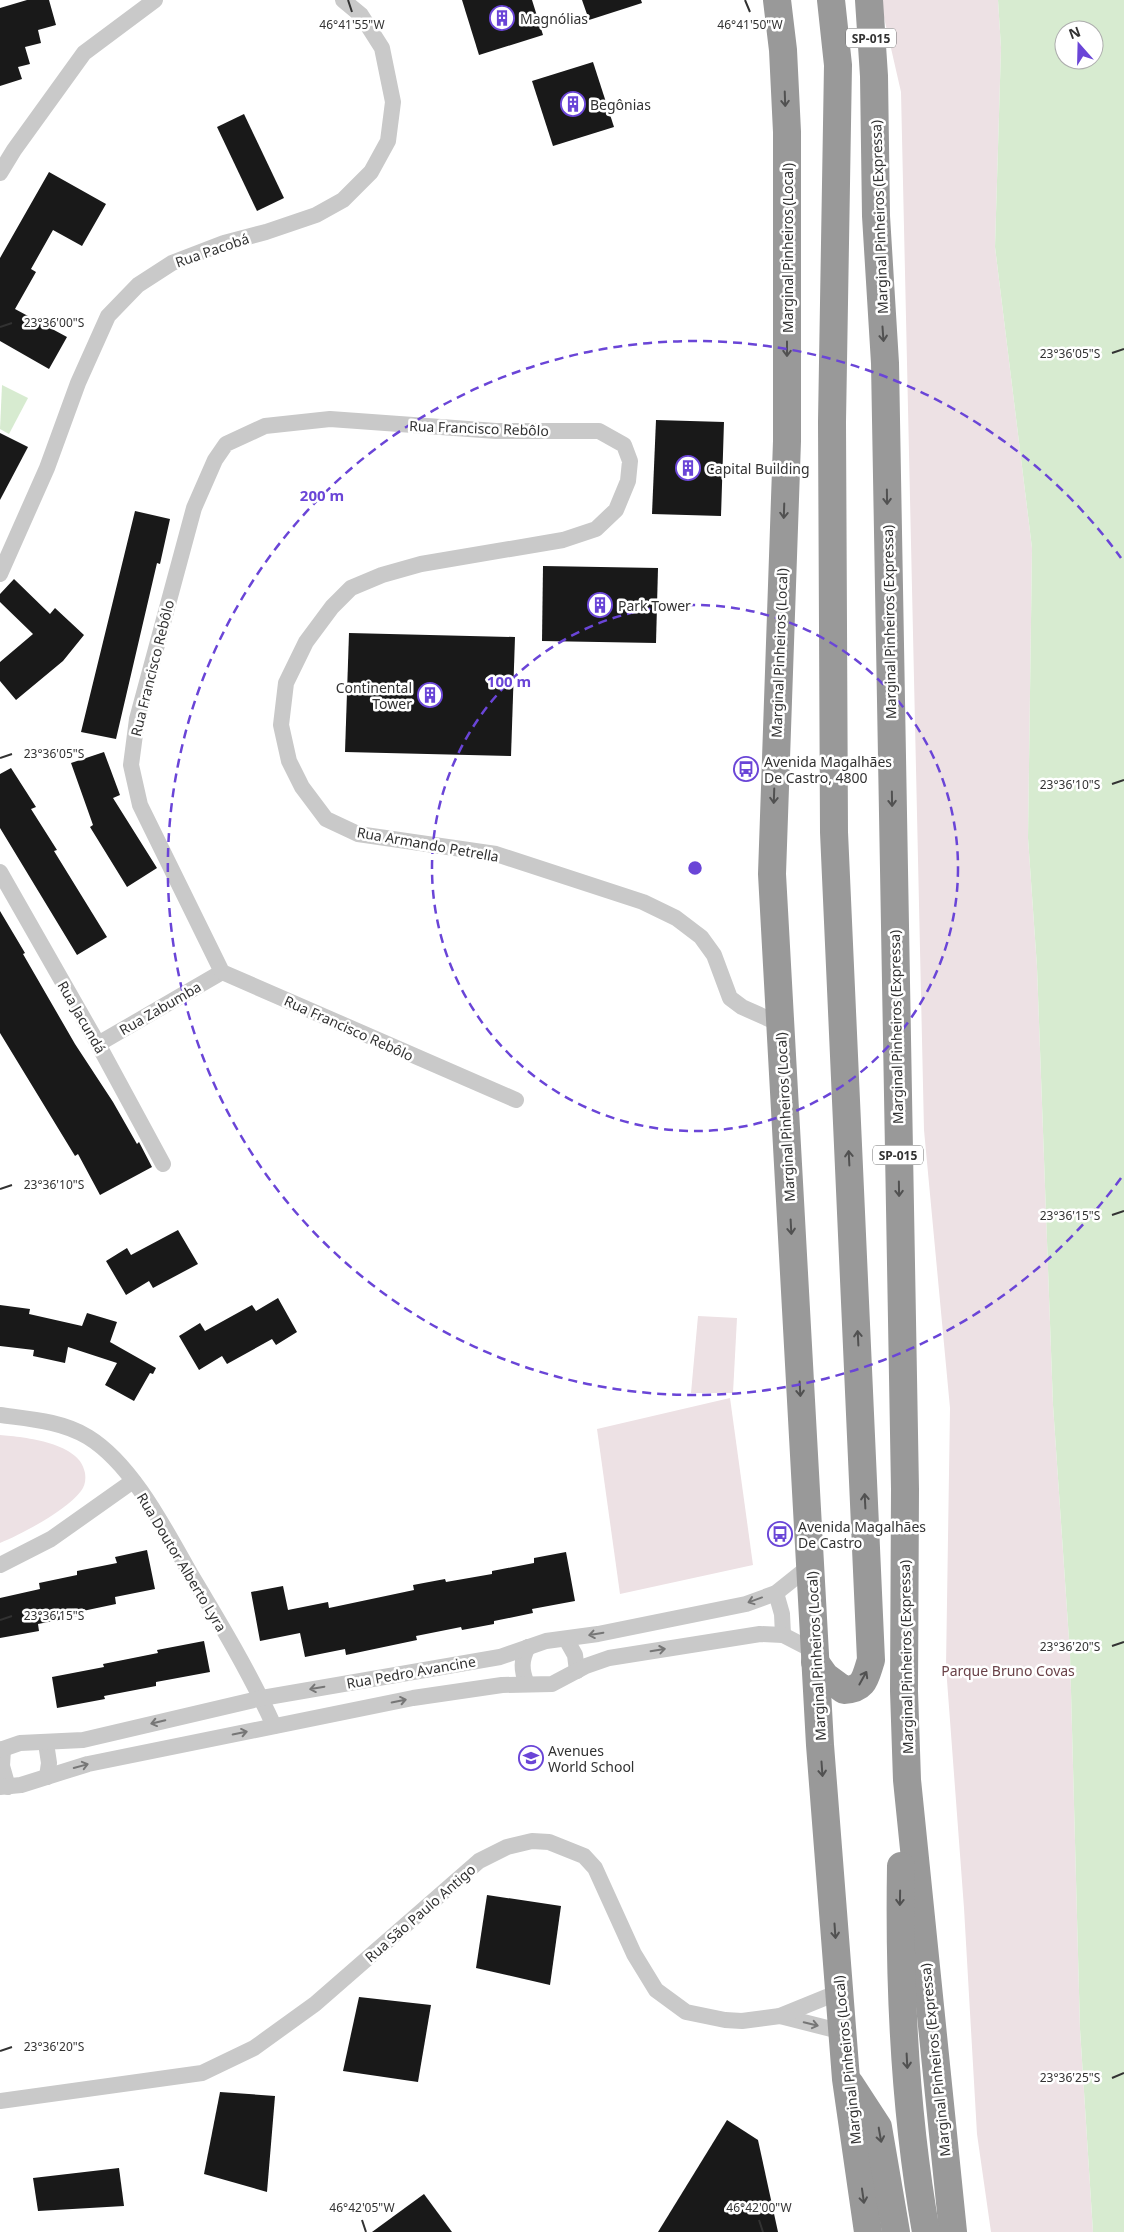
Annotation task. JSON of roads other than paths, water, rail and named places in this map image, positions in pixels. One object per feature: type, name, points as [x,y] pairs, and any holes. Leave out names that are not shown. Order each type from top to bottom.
[{"type":"highway","name":"Marginal Pinheiros (Local)","points":[[777,0],[784,50],[787,132],[788,441],[772,874],[815,1656],[846,2079],[868,2232]]},
{"type":"highway","points":[[815,1656],[825,1676],[844,1690],[856,1689],[864,1682],[871,1660],[834,832],[832,422],[838,65],[831,0]]},
{"type":"highway","name":"Marginal Pinheiros (Expressa)","points":[[869,0],[874,76],[876,216],[885,363],[905,1489],[904,1691],[907,1780],[953,2232]]},
{"type":"highway","points":[[907,1780],[901,1837],[902,1975],[908,2098],[918,2189],[926,2232]]},
{"type":"highway","points":[[846,2079],[878,2127],[896,2232]]},
{"type":"street","points":[[0,173],[14,150],[84,53],[156,0]]},
{"type":"street","name":"Rua Pacobá","points":[[0,574],[47,468],[78,383],[108,316],[138,286],[172,264],[224,243],[266,232],[316,215],[343,200],[371,172],[388,141],[393,102],[382,48],[361,15],[343,0]]},
{"type":"street","name":"Rua Francisco Rebôlo","points":[[516,1100],[222,972],[140,805],[130,765],[136,719],[194,508],[215,460],[226,444],[265,426],[330,419],[496,431],[571,431]]},
{"type":"street","name":"Rua Armando Petrella","points":[[571,431],[598,432],[624,445],[630,461],[628,480],[616,510],[596,529],[563,540],[421,564],[382,574],[351,588],[332,607],[306,642],[286,683],[281,725],[289,761],[302,787],[326,819],[358,834],[496,854],[643,902],[676,918],[701,937],[714,955],[730,998],[742,1007],[780,1024]]},
{"type":"street","name":"Rua Jacundá","points":[[0,872],[98,1044],[163,1164]]},
{"type":"street","name":"Rua Zabumba","points":[[98,1044],[222,972]]},
{"type":"street","name":"Rua Doutor Alberto Lyra","points":[[0,1415],[33,1419],[69,1428],[87,1437],[102,1447],[133,1482],[157,1517],[235,1648],[262,1698],[274,1726]]},
{"type":"street","points":[[0,1564],[51,1539],[133,1482]]},
{"type":"street","name":"Rua Pedro Avancine","points":[[1,1750],[20,1743],[82,1740],[262,1698],[500,1657],[546,1641],[566,1639],[746,1604],[776,1593],[811,1566]]},
{"type":"street","points":[[776,1593],[782,1614],[783,1635]]},
{"type":"street","name":"Rua Pedro Avancine","points":[[4,1787],[47,1777],[88,1764],[413,1698],[527,1684],[552,1684],[608,1658],[760,1634],[783,1635],[815,1656]]},
{"type":"street","points":[[566,1639],[575,1655],[577,1671]]},
{"type":"street","points":[[527,1684],[522,1667],[528,1647]]},
{"type":"street","points":[[46,1743],[49,1763],[47,1777]]},
{"type":"street","points":[[1,1750],[4,1787]]},
{"type":"street","name":"Rua São Paulo Antigo","points":[[0,2101],[202,2073],[254,2048],[315,2004],[479,1861],[507,1848],[532,1841],[550,1842],[567,1848],[584,1856],[595,1868],[634,1954],[656,1990],[686,2012],[725,2020],[742,2021],[780,2016]]},
{"type":"street","points":[[780,2016],[840,1992]]},
{"type":"street","points":[[780,2016],[843,2032]]},
{"type":"place","name":"Magnólias","points":[[502,18]]},
{"type":"place","name":"Begônias","points":[[573,104]]},
{"type":"place","name":"Capital Building","points":[[688,468]]},
{"type":"place","name":"Park Tower","points":[[600,605]]},
{"type":"place","name":"Continental Tower","points":[[430,695]]},
{"type":"place","name":"Avenida Magalhães De Castro, 4800","points":[[746,769]]},
{"type":"place","name":"Avenida Magalhães De Castro","points":[[780,1534]]},
{"type":"place","name":"Avenues World School","points":[[531,1758]]},
{"type":"park label","name":"Parque Bruno Covas","points":[[1008,1670]]}]
